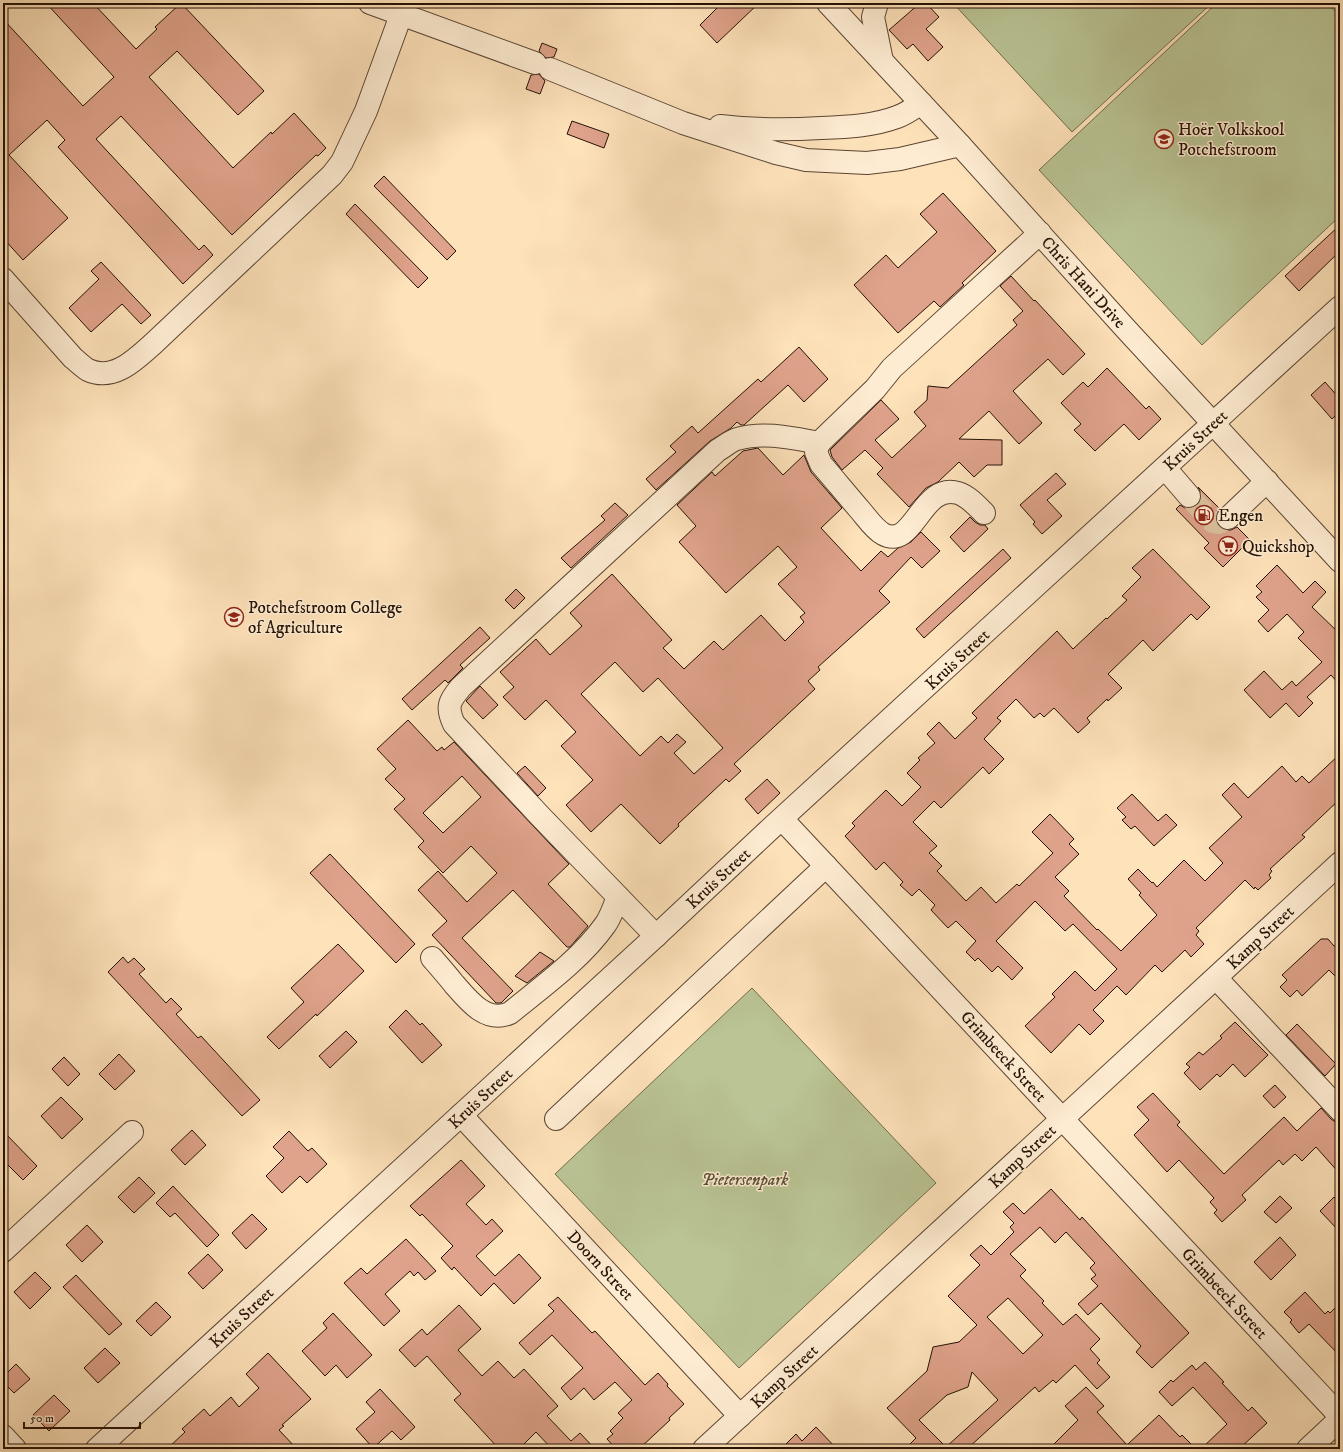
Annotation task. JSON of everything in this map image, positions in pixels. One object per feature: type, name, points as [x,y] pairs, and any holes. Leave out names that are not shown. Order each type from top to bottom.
[{"type":"street","points":[[370,3],[401,16],[543,66],[683,123],[776,153],[806,160],[873,162],[913,156],[960,144]]},
{"type":"street","name":"Chris Hani Drive","points":[[828,3],[960,144],[1125,328],[1340,561]]},
{"type":"street","points":[[877,3],[873,17],[882,61]]},
{"type":"street","points":[[3,279],[73,358],[87,369],[101,374],[115,372],[129,365],[161,337],[332,175],[342,162],[366,111],[401,16]]},
{"type":"street","points":[[683,123],[752,129],[844,127],[875,124],[899,117],[921,103]]},
{"type":"street","points":[[984,513],[965,496],[959,493],[947,492],[940,494],[928,502],[904,533],[892,537],[884,535],[872,525],[821,464],[816,452],[819,443],[875,389],[892,368],[1040,233]]},
{"type":"street","name":"Kruis Street","points":[[97,1449],[1165,468],[1213,422],[1340,307]]},
{"type":"street","points":[[656,936],[618,898],[454,724],[449,712],[452,698],[460,687],[718,450],[735,439],[758,435],[783,437],[819,443]]},
{"type":"street","points":[[1165,468],[1189,496]]},
{"type":"street","points":[[1228,518],[1267,481]]},
{"type":"street","name":"Grimbeeck Street","points":[[782,819],[1340,1416]]},
{"type":"street","name":"Kamp Street","points":[[704,1449],[1340,863]]},
{"type":"street","points":[[556,1119],[826,866]]},
{"type":"street","points":[[432,958],[471,1002],[484,1012],[498,1016],[505,1016],[553,978],[581,952],[606,925],[618,898]]},
{"type":"street","points":[[1216,978],[1340,1110]]},
{"type":"street","name":"Doorn Street","points":[[461,1115],[740,1416]]},
{"type":"street","points":[[3,1251],[132,1132]]},
{"type":"street","points":[[1308,1449],[1340,1419]]},
{"type":"street","points":[[3,1436],[15,1449]]},
{"type":"green space","points":[[953,3],[1212,3],[1072,132]]},
{"type":"green space","name":"Hoër Volkskool Potchefstroom","points":[[1217,3],[1327,3],[1340,16],[1340,216],[1202,345],[1039,170]]},
{"type":"green space","name":"Pietersenpark","points":[[752,988],[936,1183],[739,1368],[555,1174]]},
{"type":"building","points":[[46,3],[93,3],[136,49],[157,29],[155,27],[181,3],[264,91],[238,115],[177,51],[149,77],[233,168],[271,132],[272,134],[294,113],[326,148],[318,156],[316,155],[232,235],[121,116],[96,139],[199,250],[204,245],[213,255],[183,284],[58,147],[65,140],[47,120],[9,155],[68,218],[23,260],[3,238],[3,19],[83,106],[114,77]]},
{"type":"building","points":[[722,3],[759,3],[717,43],[700,25]]},
{"type":"building","points":[[920,3],[926,3],[939,17],[926,29],[943,47],[928,61],[913,44],[907,49],[889,30]]},
{"type":"building","points":[[542,43],[557,49],[554,57],[546,58],[539,51]]},
{"type":"building","points":[[539,74],[545,81],[540,94],[526,89],[531,75]]},
{"type":"building","points":[[572,121],[609,134],[604,148],[567,134]]},
{"type":"building","points":[[384,176],[456,251],[447,260],[374,186]]},
{"type":"building","points":[[943,193],[996,251],[962,283],[964,285],[940,307],[934,301],[898,333],[854,285],[886,255],[898,268],[937,232],[920,214]]},
{"type":"building","points":[[355,204],[428,278],[418,288],[346,214]]},
{"type":"building","points":[[1340,225],[1340,251],[1299,291],[1285,276]]},
{"type":"building","points":[[101,262],[151,315],[141,324],[122,304],[91,332],[69,308],[99,279],[91,271]]},
{"type":"building","points":[[1011,276],[1085,354],[1063,375],[1048,359],[1013,391],[1042,423],[1019,444],[989,411],[959,439],[1002,440],[1002,465],[987,465],[974,477],[959,462],[938,482],[926,488],[909,507],[877,474],[883,468],[865,450],[842,470],[832,457],[830,450],[881,400],[899,419],[875,440],[892,458],[926,426],[914,412],[927,400],[928,386],[948,388],[1017,325],[1013,320],[1023,311],[1000,286]]},
{"type":"building","points":[[799,347],[828,379],[804,402],[788,385],[744,425],[737,422],[731,428],[710,441],[656,490],[646,479],[676,452],[670,446],[692,426],[698,433],[758,379],[761,382]]},
{"type":"building","points":[[1107,368],[1146,409],[1149,406],[1161,419],[1139,440],[1124,424],[1095,451],[1074,430],[1081,424],[1061,403],[1083,382],[1088,387]]},
{"type":"building","points":[[1325,382],[1340,399],[1340,411],[1332,419],[1311,395]]},
{"type":"building","points":[[758,448],[783,475],[804,455],[811,472],[842,508],[821,528],[861,571],[881,551],[888,557],[898,548],[911,542],[921,532],[940,551],[922,568],[911,557],[879,591],[890,602],[818,667],[820,670],[808,681],[815,689],[734,764],[741,771],[729,782],[726,779],[678,824],[679,826],[660,844],[621,804],[591,832],[566,805],[593,780],[561,746],[576,732],[546,700],[525,720],[503,697],[514,687],[500,672],[536,639],[550,655],[582,626],[570,613],[612,574],[672,640],[663,648],[684,669],[714,641],[723,650],[761,615],[785,641],[804,622],[800,617],[805,613],[778,584],[797,567],[778,546],[726,593],[679,542],[696,526],[677,505],[712,472],[715,476],[743,451]],"holes":[[[615,662],[643,692],[658,678],[723,748],[694,774],[674,753],[686,742],[677,734],[668,743],[661,736],[640,756],[581,694]]]},
{"type":"building","points":[[1056,473],[1066,484],[1047,500],[1062,516],[1042,534],[1033,524],[1035,522],[1020,505]]},
{"type":"building","points":[[1198,487],[1220,509],[1216,514],[1216,521],[1219,527],[1224,530],[1231,530],[1237,527],[1250,540],[1223,567],[1204,548],[1209,543],[1176,509],[1180,505],[1185,508],[1191,508],[1197,505],[1201,500],[1201,494]]},
{"type":"building","points":[[615,503],[628,515],[571,568],[561,558],[605,520],[601,516]]},
{"type":"building","points":[[970,517],[980,525],[985,525],[988,529],[964,552],[950,537]]},
{"type":"building","points":[[1003,549],[1011,558],[924,638],[916,629]]},
{"type":"building","points":[[1153,549],[1210,607],[1197,620],[1191,614],[1153,651],[1143,640],[1108,674],[1122,688],[1108,701],[1107,699],[1087,718],[1090,722],[1078,733],[1054,708],[1044,717],[1040,713],[1034,718],[1016,699],[997,718],[1001,721],[984,739],[1004,759],[989,774],[983,767],[941,808],[934,801],[913,822],[937,846],[929,853],[942,866],[937,871],[966,901],[981,887],[996,903],[1017,884],[1019,886],[1053,853],[1032,832],[1050,814],[1074,839],[1069,844],[1079,854],[1055,877],[1069,891],[1064,896],[1097,930],[1098,929],[1121,951],[1157,915],[1139,895],[1141,893],[1128,879],[1138,869],[1157,887],[1184,860],[1205,881],[1223,863],[1209,848],[1242,817],[1222,795],[1234,783],[1248,798],[1282,766],[1296,782],[1302,776],[1309,783],[1340,754],[1340,799],[1302,835],[1305,837],[1270,869],[1272,871],[1269,875],[1271,878],[1258,890],[1255,887],[1254,889],[1245,880],[1196,928],[1199,931],[1196,935],[1204,944],[1191,957],[1185,950],[1162,972],[1155,965],[1126,995],[1117,986],[1093,1010],[1104,1021],[1090,1035],[1079,1024],[1051,1053],[1025,1026],[1055,997],[1052,994],[1075,971],[1095,991],[1117,969],[1073,924],[1065,931],[1035,901],[996,941],[1023,968],[1012,980],[998,966],[992,972],[978,958],[975,961],[966,952],[976,941],[956,921],[948,928],[931,910],[935,905],[919,889],[912,896],[900,885],[903,882],[884,862],[876,870],[845,836],[855,826],[852,823],[886,790],[902,806],[921,787],[907,773],[920,760],[918,758],[935,743],[927,734],[939,722],[955,739],[977,718],[972,713],[1057,631],[1073,649],[1106,618],[1107,619],[1127,600],[1122,596],[1141,577],[1132,568]]},
{"type":"building","points":[[1277,565],[1303,593],[1315,581],[1326,592],[1312,607],[1340,634],[1340,685],[1331,675],[1307,697],[1313,703],[1299,717],[1286,703],[1270,718],[1244,690],[1264,671],[1282,690],[1292,681],[1296,686],[1322,662],[1298,638],[1304,632],[1287,614],[1268,632],[1258,621],[1269,610],[1256,597],[1262,592],[1256,586]]},
{"type":"building","points":[[516,589],[525,598],[514,609],[505,600]]},
{"type":"building","points":[[480,627],[490,638],[460,665],[463,668],[448,683],[445,680],[412,710],[402,699]]},
{"type":"building","points":[[480,686],[498,705],[483,719],[466,701]]},
{"type":"building","points":[[408,720],[437,751],[442,747],[444,750],[454,742],[569,864],[548,884],[588,926],[570,947],[567,947],[513,890],[462,938],[513,991],[501,1003],[496,1003],[432,935],[447,921],[418,890],[438,871],[467,902],[497,873],[471,846],[443,873],[418,847],[424,841],[394,809],[405,799],[385,779],[396,769],[377,749]],"holes":[[[462,776],[481,797],[443,833],[423,813]]]},
{"type":"building","points":[[525,766],[546,788],[538,796],[517,773]]},
{"type":"building","points":[[767,779],[780,793],[758,814],[745,799]]},
{"type":"building","points":[[1132,794],[1158,821],[1166,814],[1177,825],[1154,846],[1135,826],[1131,829],[1122,820],[1126,817],[1117,808]]},
{"type":"building","points":[[330,854],[415,944],[396,963],[310,873]]},
{"type":"building","points":[[1321,939],[1328,939],[1334,946],[1340,946],[1340,981],[1329,970],[1302,996],[1297,990],[1290,997],[1280,987],[1287,980],[1282,975]]},
{"type":"building","points":[[338,944],[364,971],[317,1016],[316,1014],[279,1049],[267,1037],[304,1002],[291,988]]},
{"type":"building","points":[[540,952],[554,961],[527,983],[515,976]]},
{"type":"building","points":[[123,957],[128,963],[134,958],[145,969],[139,974],[166,1003],[171,998],[182,1009],[176,1014],[198,1038],[201,1036],[260,1100],[242,1116],[108,972]]},
{"type":"building","points":[[406,1010],[420,1025],[422,1023],[442,1045],[422,1063],[389,1027]]},
{"type":"building","points":[[1235,1022],[1268,1055],[1245,1077],[1233,1064],[1220,1077],[1217,1074],[1200,1090],[1184,1073],[1190,1067],[1186,1064],[1199,1052],[1203,1055],[1222,1038],[1220,1036]]},
{"type":"building","points":[[1297,1024],[1336,1064],[1325,1076],[1286,1035]]},
{"type":"building","points":[[346,1031],[357,1042],[330,1068],[319,1056]]},
{"type":"building","points":[[119,1054],[135,1071],[115,1090],[99,1074]]},
{"type":"building","points":[[64,1057],[80,1074],[68,1086],[52,1069]]},
{"type":"building","points":[[1275,1085],[1286,1097],[1274,1108],[1263,1096]]},
{"type":"building","points":[[1153,1093],[1180,1122],[1177,1125],[1224,1174],[1284,1117],[1297,1131],[1321,1108],[1331,1119],[1340,1125],[1340,1174],[1316,1147],[1302,1161],[1295,1154],[1283,1165],[1279,1160],[1242,1195],[1246,1200],[1222,1222],[1214,1213],[1217,1210],[1210,1202],[1214,1198],[1179,1160],[1167,1172],[1134,1135],[1149,1120],[1137,1107]]},
{"type":"building","points":[[61,1097],[83,1119],[62,1139],[41,1116]]},
{"type":"building","points":[[192,1130],[206,1145],[185,1165],[171,1150]]},
{"type":"building","points":[[3,1131],[37,1166],[23,1180],[3,1160]]},
{"type":"building","points":[[289,1131],[308,1151],[312,1148],[327,1164],[307,1183],[300,1176],[282,1193],[266,1176],[284,1158],[273,1147]]},
{"type":"building","points":[[461,1160],[485,1186],[466,1204],[486,1225],[492,1219],[503,1231],[476,1256],[495,1276],[519,1254],[541,1278],[514,1304],[494,1283],[481,1296],[454,1267],[452,1270],[441,1258],[453,1246],[422,1214],[420,1216],[410,1206]]},
{"type":"building","points":[[139,1177],[155,1193],[134,1213],[118,1197]]},
{"type":"building","points":[[173,1186],[219,1235],[207,1247],[175,1213],[170,1217],[156,1203]]},
{"type":"building","points":[[1051,1189],[1080,1220],[1082,1217],[1189,1333],[1152,1368],[1136,1352],[1141,1346],[1101,1303],[1088,1315],[1078,1304],[1098,1286],[1091,1279],[1096,1275],[1090,1268],[1095,1263],[1066,1232],[1055,1243],[1040,1227],[1010,1254],[1026,1270],[1020,1276],[1044,1301],[1042,1303],[1063,1325],[1076,1314],[1100,1339],[1090,1349],[1100,1360],[1097,1363],[1110,1377],[1097,1389],[1075,1365],[1056,1383],[1053,1380],[1039,1392],[1035,1387],[967,1449],[905,1449],[916,1438],[887,1408],[927,1371],[933,1347],[959,1342],[977,1325],[948,1296],[980,1265],[970,1255],[981,1245],[991,1255],[1014,1232],[1010,1227],[1014,1223],[1003,1212],[1013,1203],[1024,1214]],"holes":[[[1008,1298],[1043,1335],[1023,1354],[987,1317]],[[972,1372],[998,1400],[946,1447],[919,1420],[947,1395],[968,1387]]]},
{"type":"building","points":[[1280,1196],[1292,1208],[1276,1223],[1264,1212]]},
{"type":"building","points":[[1334,1197],[1340,1204],[1340,1232],[1320,1211]]},
{"type":"building","points":[[252,1214],[267,1229],[246,1249],[232,1233]]},
{"type":"building","points":[[87,1225],[103,1242],[82,1262],[66,1245]]},
{"type":"building","points":[[1280,1237],[1296,1255],[1271,1280],[1254,1262]]},
{"type":"building","points":[[406,1239],[436,1271],[425,1280],[418,1272],[414,1276],[410,1271],[385,1294],[400,1311],[384,1326],[344,1283],[361,1268],[367,1274]]},
{"type":"building","points":[[208,1254],[223,1270],[203,1289],[188,1273]]},
{"type":"building","points":[[35,1272],[51,1288],[30,1309],[14,1292]]},
{"type":"building","points":[[76,1275],[122,1324],[109,1335],[63,1287]]},
{"type":"building","points":[[1305,1292],[1325,1314],[1328,1311],[1330,1313],[1340,1303],[1340,1356],[1309,1324],[1299,1333],[1290,1322],[1292,1320],[1284,1312]]},
{"type":"building","points":[[558,1297],[592,1333],[595,1331],[645,1385],[658,1373],[668,1384],[667,1386],[684,1404],[669,1418],[670,1420],[639,1449],[616,1449],[607,1439],[613,1434],[610,1431],[623,1418],[618,1413],[632,1400],[615,1382],[594,1400],[584,1388],[571,1400],[561,1388],[583,1368],[552,1335],[530,1355],[519,1343],[554,1311],[548,1305]]},
{"type":"building","points":[[156,1302],[171,1317],[151,1336],[136,1321]]},
{"type":"building","points":[[459,1305],[481,1329],[458,1350],[482,1376],[498,1361],[514,1378],[524,1369],[558,1406],[547,1416],[571,1441],[580,1433],[595,1449],[552,1449],[536,1432],[519,1449],[499,1449],[454,1400],[461,1394],[427,1356],[415,1367],[399,1350],[422,1329],[427,1335]]},
{"type":"building","points":[[333,1313],[372,1355],[347,1378],[336,1365],[325,1376],[302,1351],[327,1328],[323,1323]]},
{"type":"building","points":[[105,1348],[120,1363],[98,1383],[84,1368]]},
{"type":"building","points":[[268,1353],[311,1399],[282,1425],[284,1426],[279,1430],[297,1449],[167,1449],[185,1432],[182,1429],[204,1409],[210,1416],[231,1397],[239,1407],[259,1388],[246,1374]]},
{"type":"building","points":[[1205,1362],[1248,1411],[1252,1407],[1267,1423],[1239,1449],[1201,1449],[1227,1424],[1193,1387],[1172,1406],[1159,1392],[1171,1380],[1173,1382],[1192,1365],[1196,1370]]},
{"type":"building","points":[[16,1364],[30,1379],[14,1393],[3,1382],[3,1377]]},
{"type":"building","points":[[1086,1387],[1104,1406],[1097,1412],[1127,1445],[1159,1415],[1180,1437],[1182,1435],[1196,1449],[1049,1449],[1078,1420],[1065,1406]]},
{"type":"building","points":[[380,1389],[415,1427],[401,1440],[392,1431],[373,1448],[356,1429],[375,1412],[366,1402]]},
{"type":"building","points":[[54,1395],[70,1411],[49,1431],[33,1415]]},
{"type":"building","points":[[816,1427],[837,1449],[781,1449],[796,1434],[802,1441]]},
{"type":"tunnel","points":[[1189,496],[1213,522],[1219,523],[1228,518]]},
{"type":"place","name":"Hoër Volkskool Potchefstroom","points":[[1164,139]]},
{"type":"place","name":"Engen","points":[[1204,515]]},
{"type":"place","name":"Quickshop","points":[[1228,546]]},
{"type":"place","name":"Potchefstroom College of Agriculture","points":[[234,617]]}]
